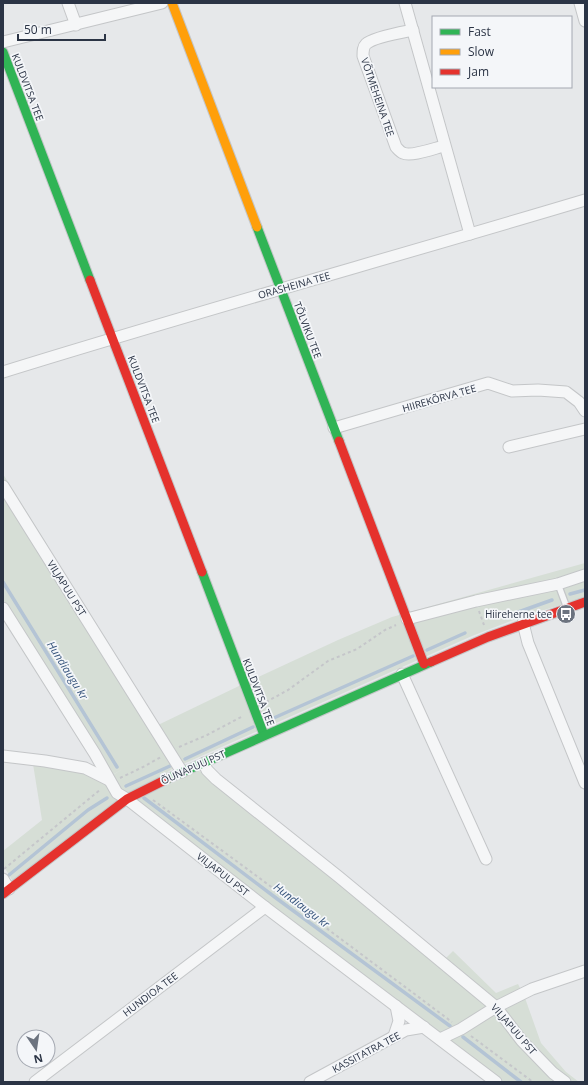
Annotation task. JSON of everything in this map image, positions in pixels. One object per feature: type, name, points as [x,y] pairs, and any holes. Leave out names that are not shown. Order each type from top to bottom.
[{"type":"street","points":[[68,3],[76,25]]},
{"type":"street","points":[[3,42],[162,3]]},
{"type":"street","name":"TÕLVIKU TEE","points":[[172,3],[424,664]]},
{"type":"street","points":[[406,3],[444,146],[470,234]]},
{"type":"street","points":[[580,3],[585,21]]},
{"type":"street","name":"VÕTMEHEINA TEE","points":[[413,30],[372,40],[366,44],[362,50],[363,56],[396,147],[403,154],[409,154],[444,146]]},
{"type":"street","name":"KULDVITSA TEE","points":[[3,52],[264,735]]},
{"type":"street","name":"ORASHEINA TEE","points":[[3,372],[281,288],[585,200]]},
{"type":"street","name":"HIIREKÕRVA TEE","points":[[334,428],[488,384],[512,391],[538,390],[566,392],[579,402],[585,410]]},
{"type":"street","points":[[509,447],[585,429]]},
{"type":"street","name":"VILJAPUU PST","points":[[3,486],[182,772]]},
{"type":"street","points":[[408,619],[476,601],[558,584],[585,575]]},
{"type":"street","name":"ÕUNAPUU PST","points":[[6,892],[127,799],[141,791],[424,664],[523,623],[585,602]]},
{"type":"street","name":"VILJAPUU PST","points":[[4,615],[95,754],[117,793],[127,799],[265,907],[496,1082]]},
{"type":"street","points":[[523,623],[528,643],[585,783]]},
{"type":"street","points":[[402,674],[486,859]]},
{"type":"street","points":[[3,756],[85,768],[110,781]]},
{"type":"street","name":"VILJAPUU PST","points":[[204,763],[207,770],[216,779],[339,877],[496,1007],[522,1041],[565,1082]]},
{"type":"street","points":[[3,878],[6,892]]},
{"type":"street","name":"HUNDIOA TEE","points":[[35,1082],[265,907]]},
{"type":"street","points":[[440,1039],[496,1007],[532,989],[585,971]]},
{"type":"street","points":[[394,1036],[399,1021],[396,1006]]},
{"type":"street","name":"KASSITATRA TEE","points":[[310,1082],[406,1030],[424,1027]]},
{"type":"lane","points":[[558,584],[567,608]]},
{"type":"path","points":[[476,601],[485,628]]},
{"type":"path","points":[[3,870],[110,781],[143,767],[169,752],[207,735],[254,710],[288,690],[328,661],[356,649],[385,630],[408,619]]},
{"type":"path","points":[[141,791],[533,1082]]},
{"type":"shaded area","points":[[3,474],[48,546],[47,563],[158,725],[338,640],[392,617],[585,563],[585,597],[516,619],[472,636],[172,769],[12,880],[3,865],[3,851],[42,820],[33,764],[83,771],[104,780],[123,769],[112,775],[3,599]]},
{"type":"shaded area","points":[[198,771],[203,772],[441,963],[453,951],[496,993],[518,984],[525,998],[541,1043],[566,1072],[579,1082],[503,1082],[269,904],[136,800]]},
{"type":"waterway","name":"Hundiaugu kr","points":[[3,582],[117,767]]},
{"type":"waterway","points":[[570,594],[585,590]]},
{"type":"waterway","points":[[510,615],[552,600]]},
{"type":"waterway","points":[[427,650],[465,633]]},
{"type":"waterway","points":[[267,721],[413,656]]},
{"type":"waterway","points":[[185,759],[253,727]]},
{"type":"waterway","points":[[126,786],[170,766]]},
{"type":"waterway","points":[[9,875],[88,810],[107,798]]},
{"type":"waterway","name":"Hundiaugu kr","points":[[144,798],[276,898],[450,1026]]},
{"type":"waterway","name":"Hundiaugu kr","points":[[463,1037],[521,1082]]},
{"type":"traffic: fast","points":[[3,52],[90,280]]},
{"type":"traffic: fast","points":[[257,227],[339,441]]},
{"type":"traffic: fast","points":[[202,572],[264,735]]},
{"type":"traffic: fast","points":[[167,779],[431,662]]},
{"type":"traffic: slow","points":[[172,3],[257,227]]},
{"type":"traffic: jam","points":[[90,280],[202,572]]},
{"type":"traffic: jam","points":[[339,441],[424,664]]},
{"type":"traffic: jam","points":[[431,662],[488,637],[585,602]]},
{"type":"traffic: jam","points":[[3,894],[127,799],[167,779]]},
{"type":"place","name":"Hiireherne tee","points":[[566,614]]}]
